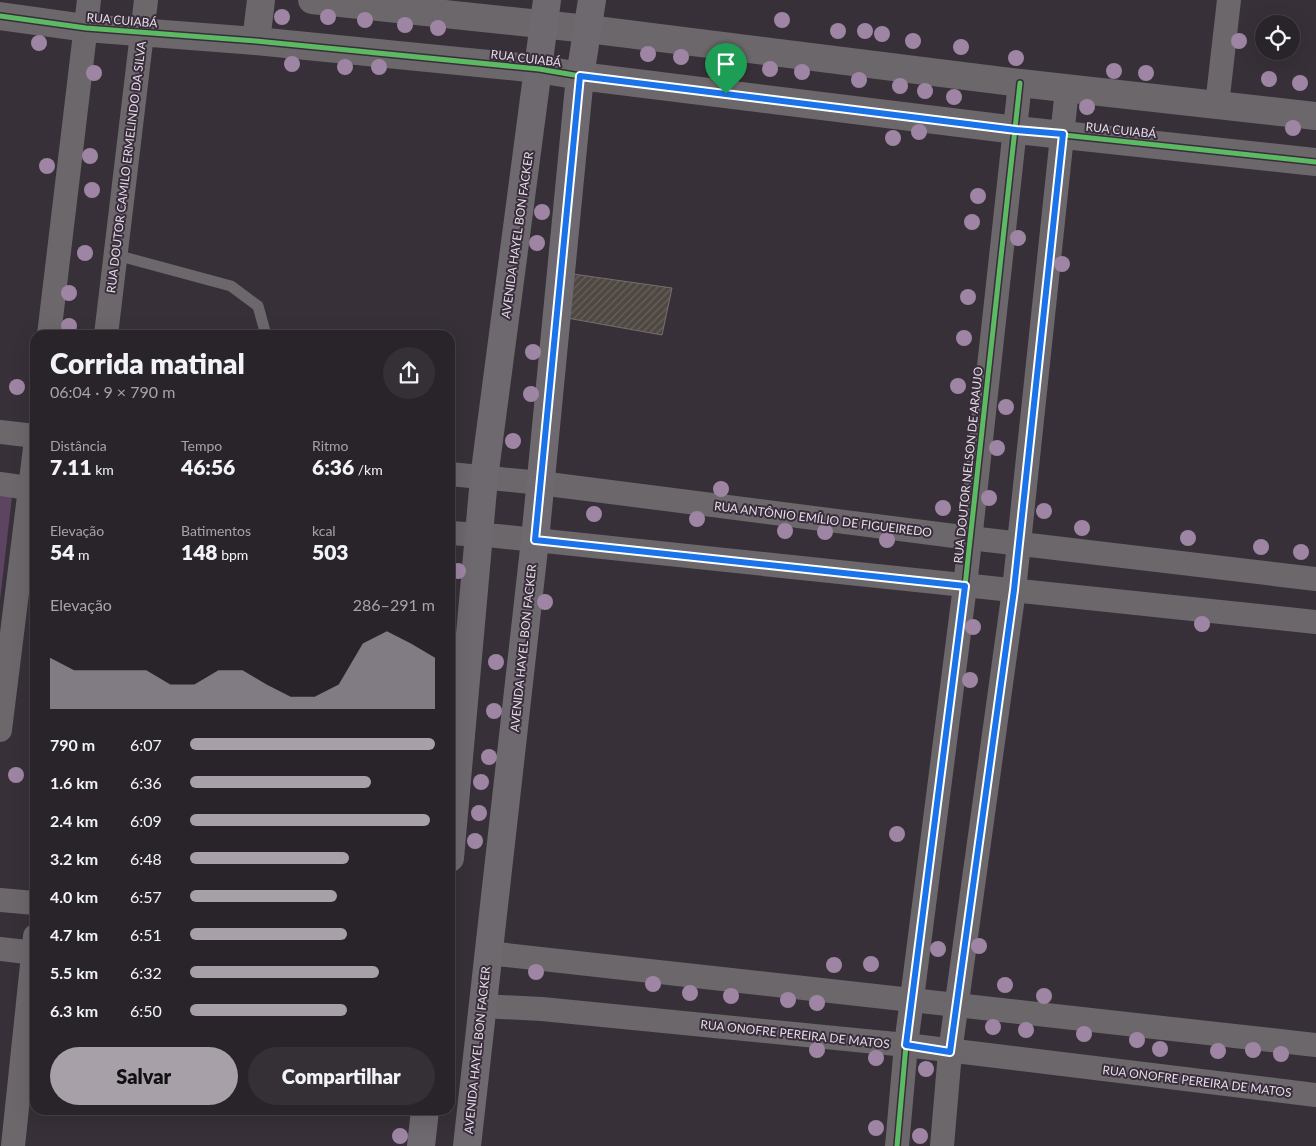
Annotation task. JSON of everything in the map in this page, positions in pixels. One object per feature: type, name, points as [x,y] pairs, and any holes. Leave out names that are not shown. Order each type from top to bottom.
[{"type":"main road","name":"AVENIDA HAYEL BON FACKER","points":[[467,1146],[535,540],[580,76],[592,0]]},
{"type":"main road","name":"AVENIDA HAYEL BON FACKER","points":[[455,802],[484,478],[546,13]]},
{"type":"main road","points":[[421,1146],[424,1115]]},
{"type":"street","points":[[50,330],[89,0]]},
{"type":"street","name":"RUA DOUTOR CAMILO ERMELINDO DA SILVA","points":[[107,330],[146,0]]},
{"type":"street","points":[[256,41],[261,0]]},
{"type":"street","points":[[312,0],[546,13],[588,29],[1066,89],[1316,116]]},
{"type":"street","points":[[1217,105],[1229,0]]},
{"type":"street","name":"RUA CUIABÁ","points":[[0,16],[86,28],[256,41],[539,69],[580,76],[1016,130],[1316,162]]},
{"type":"street","name":"RUA DOUTOR NELSON DE ARAUJO","points":[[897,1146],[906,1045],[965,586],[1020,83]]},
{"type":"street","points":[[942,1146],[956,1005],[1014,590],[1063,134],[1066,89]]},
{"type":"street","points":[[0,432],[30,435]]},
{"type":"street","name":"RUA ANTÔNIO EMÍLIO DE FIGUEIREDO","points":[[455,475],[540,482],[1018,544],[1316,578]]},
{"type":"street","points":[[0,484],[30,488]]},
{"type":"street","points":[[0,730],[30,503]]},
{"type":"street","points":[[455,533],[479,534],[1316,622]]},
{"type":"street","points":[[0,900],[30,903]]},
{"type":"street","points":[[0,949],[30,947]]},
{"type":"street","points":[[488,953],[1316,1045]]},
{"type":"street","points":[[13,1146],[30,985]]},
{"type":"street","name":"RUA ONOFRE PEREIRA DE MATOS","points":[[482,1006],[552,1010],[906,1045],[950,1052],[1316,1095]]},
{"type":"lane","points":[[116,255],[231,286],[258,306],[265,330]]},
{"type":"shaded area","points":[[0,494],[12,496],[0,600]]},
{"type":"building","points":[[573,274],[672,288],[662,335],[567,318]]},
{"type":"cycle path","points":[[0,16],[86,28],[256,41],[539,69],[580,76],[1016,130],[1316,162]]},
{"type":"cycle path","points":[[897,1146],[906,1045],[965,586],[1020,83]]},
{"type":"route","points":[[580,76],[726,94],[1016,130],[1063,134],[1014,590],[950,1052],[906,1045],[965,586],[535,540],[536,504],[540,482],[580,76]]}]
